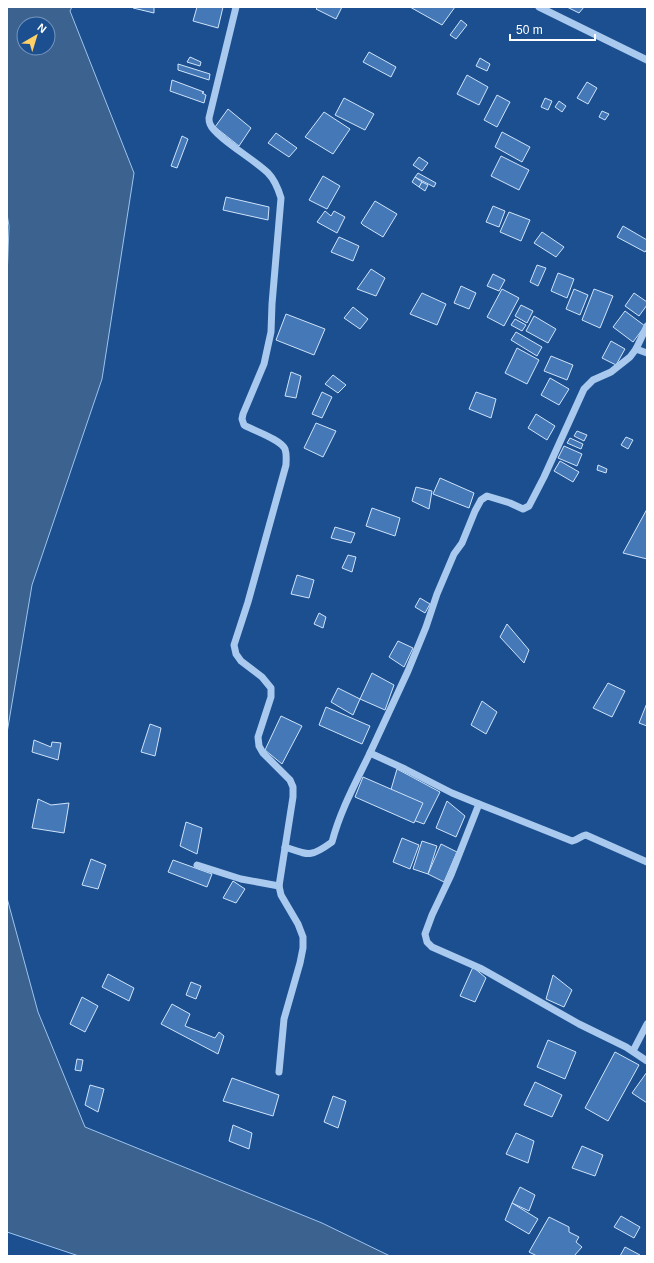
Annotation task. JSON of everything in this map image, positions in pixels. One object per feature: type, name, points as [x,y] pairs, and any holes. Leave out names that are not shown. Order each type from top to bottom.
[{"type":"street","points":[[236,7],[209,123],[218,135],[252,159],[269,174],[276,184],[281,198],[271,332],[264,364],[242,419],[244,425],[279,442],[284,448],[286,454],[286,465],[248,602],[234,645],[236,654],[262,677],[271,688],[271,696],[258,737],[259,746],[290,780],[293,787],[279,886],[281,895],[298,924],[303,937],[303,948],[284,1019],[279,1072]]},
{"type":"street","points":[[539,7],[647,60]]},
{"type":"street","points":[[285,847],[306,854],[318,852],[332,842],[342,810],[408,671],[454,554],[462,543],[475,510],[481,500],[487,496],[510,503],[523,509],[529,506],[557,450],[584,389],[593,380],[611,372],[630,357],[636,349],[647,326]]},
{"type":"street","points":[[636,349],[647,353]]},
{"type":"street","points":[[370,753],[405,769],[452,794],[572,841],[577,840],[586,834],[647,862]]},
{"type":"street","points":[[479,804],[451,875],[432,915],[425,934],[427,942],[432,947],[482,969],[579,1024],[634,1051],[647,1061]]},
{"type":"street","points":[[197,865],[241,879],[279,886]]},
{"type":"street","points":[[634,1051],[647,1024]]},
{"type":"water","points":[[7,7],[72,7],[70,11],[134,173],[102,379],[32,585],[7,733],[7,279],[9,226],[7,214]]},
{"type":"water","points":[[7,898],[38,1012],[85,1127],[322,1223],[390,1256],[79,1256],[7,1232]]},
{"type":"building","points":[[154,7],[154,13],[133,8]]},
{"type":"building","points":[[197,7],[223,7],[218,28],[193,21]]},
{"type":"building","points":[[318,7],[342,7],[336,19],[316,9]]},
{"type":"building","points":[[410,7],[455,7],[442,25]]},
{"type":"building","points":[[567,7],[584,7],[579,13]]},
{"type":"building","points":[[461,20],[467,25],[456,39],[450,35]]},
{"type":"building","points":[[369,52],[396,67],[391,77],[363,62]]},
{"type":"building","points":[[190,57],[201,62],[200,66],[187,62]]},
{"type":"building","points":[[480,58],[490,64],[487,71],[476,66]]},
{"type":"building","points":[[178,64],[210,74],[209,80],[178,70]]},
{"type":"building","points":[[467,75],[488,87],[479,105],[457,94]]},
{"type":"building","points":[[172,80],[204,92],[202,93],[206,95],[204,103],[170,91]]},
{"type":"building","points":[[587,82],[597,88],[588,104],[577,98]]},
{"type":"building","points":[[497,95],[510,102],[497,127],[484,120]]},
{"type":"building","points":[[344,98],[374,114],[365,130],[335,115]]},
{"type":"building","points":[[545,98],[552,101],[548,110],[541,107]]},
{"type":"building","points":[[559,101],[566,106],[562,112],[555,107]]},
{"type":"building","points":[[228,109],[251,128],[239,146],[215,127]]},
{"type":"building","points":[[602,111],[609,114],[605,120],[599,117]]},
{"type":"building","points":[[324,112],[350,129],[333,154],[305,137]]},
{"type":"building","points":[[502,132],[530,147],[522,162],[495,147]]},
{"type":"building","points":[[276,133],[297,148],[289,157],[268,143]]},
{"type":"building","points":[[182,136],[188,139],[177,168],[171,166]]},
{"type":"building","points":[[501,156],[529,170],[519,190],[491,176]]},
{"type":"building","points":[[419,157],[428,163],[422,171],[413,165]]},
{"type":"building","points":[[418,173],[436,183],[434,187],[415,177]]},
{"type":"building","points":[[323,176],[340,186],[327,209],[309,200]]},
{"type":"building","points":[[415,177],[422,182],[419,187],[412,182]]},
{"type":"building","points":[[422,182],[428,185],[425,191],[419,187]]},
{"type":"building","points":[[226,197],[269,207],[268,220],[223,210]]},
{"type":"building","points":[[375,201],[397,214],[383,237],[361,223]]},
{"type":"building","points":[[493,206],[505,211],[499,227],[486,222]]},
{"type":"building","points":[[325,211],[331,216],[334,211],[345,217],[337,233],[317,222]]},
{"type":"building","points":[[509,212],[530,220],[521,241],[500,232]]},
{"type":"building","points":[[623,226],[647,240],[647,249],[645,252],[617,237]]},
{"type":"building","points":[[542,232],[564,247],[556,257],[534,243]]},
{"type":"building","points":[[339,237],[359,246],[353,261],[331,252]]},
{"type":"building","points":[[537,265],[546,268],[538,286],[530,282]]},
{"type":"building","points":[[371,269],[385,278],[376,296],[357,289]]},
{"type":"building","points":[[558,273],[574,279],[567,298],[551,291]]},
{"type":"building","points":[[493,274],[505,280],[499,291],[487,286]]},
{"type":"building","points":[[461,286],[476,293],[469,309],[454,303]]},
{"type":"building","points":[[502,289],[519,298],[504,326],[487,317]]},
{"type":"building","points":[[574,289],[588,295],[580,315],[566,309]]},
{"type":"building","points":[[594,289],[613,296],[600,328],[582,320]]},
{"type":"building","points":[[422,293],[446,304],[437,325],[410,314]]},
{"type":"building","points":[[634,293],[647,302],[647,305],[639,316],[625,306]]},
{"type":"building","points":[[521,305],[533,311],[527,323],[515,316]]},
{"type":"building","points":[[353,307],[368,319],[360,329],[344,318]]},
{"type":"building","points":[[625,311],[645,326],[633,342],[613,327]]},
{"type":"building","points":[[286,314],[325,329],[314,355],[276,340]]},
{"type":"building","points":[[534,316],[556,329],[548,343],[526,331]]},
{"type":"building","points":[[515,319],[526,325],[522,331],[511,325]]},
{"type":"building","points":[[516,332],[542,347],[537,356],[511,340]]},
{"type":"building","points":[[611,341],[625,349],[616,365],[602,358]]},
{"type":"building","points":[[517,348],[539,360],[527,384],[505,373]]},
{"type":"building","points":[[551,356],[573,365],[567,380],[544,371]]},
{"type":"building","points":[[291,372],[301,376],[296,398],[285,396]]},
{"type":"building","points":[[333,375],[346,385],[338,393],[325,384]]},
{"type":"building","points":[[550,378],[569,389],[559,405],[541,395]]},
{"type":"building","points":[[322,392],[332,397],[322,418],[312,414]]},
{"type":"building","points":[[476,392],[496,399],[491,418],[469,409]]},
{"type":"building","points":[[536,414],[555,426],[547,440],[528,428]]},
{"type":"building","points":[[316,423],[336,431],[323,457],[304,448]]},
{"type":"building","points":[[577,431],[587,435],[584,441],[574,436]]},
{"type":"building","points":[[626,437],[633,440],[628,449],[621,445]]},
{"type":"building","points":[[570,438],[583,444],[581,449],[567,443]]},
{"type":"building","points":[[564,446],[582,454],[577,466],[558,458]]},
{"type":"building","points":[[560,461],[579,472],[573,482],[554,471]]},
{"type":"building","points":[[598,465],[607,469],[606,473],[597,470]]},
{"type":"building","points":[[440,478],[474,493],[469,508],[433,494]]},
{"type":"building","points":[[416,487],[432,491],[429,509],[412,501]]},
{"type":"building","points":[[372,508],[400,518],[395,536],[366,526]]},
{"type":"building","points":[[647,509],[647,559],[623,553]]},
{"type":"building","points":[[335,527],[355,533],[351,543],[331,538]]},
{"type":"building","points":[[348,555],[356,557],[352,572],[342,568]]},
{"type":"building","points":[[297,575],[314,580],[309,598],[291,594]]},
{"type":"building","points":[[420,598],[430,604],[425,613],[415,607]]},
{"type":"building","points":[[319,613],[326,617],[323,628],[314,624]]},
{"type":"building","points":[[507,624],[529,650],[524,663],[500,637]]},
{"type":"building","points":[[398,641],[413,648],[404,667],[389,657]]},
{"type":"building","points":[[372,673],[394,685],[385,710],[360,699]]},
{"type":"building","points":[[608,683],[625,691],[612,717],[593,708]]},
{"type":"building","points":[[338,688],[360,699],[353,715],[331,702]]},
{"type":"building","points":[[482,701],[497,712],[486,734],[471,725]]},
{"type":"building","points":[[647,703],[647,726],[639,723]]},
{"type":"building","points":[[326,707],[370,726],[362,744],[319,725]]},
{"type":"building","points":[[281,716],[302,726],[282,764],[265,750]]},
{"type":"building","points":[[150,724],[161,728],[155,756],[141,752]]},
{"type":"building","points":[[34,740],[51,747],[52,742],[61,743],[58,760],[32,752]]},
{"type":"building","points":[[397,769],[440,792],[424,824],[385,810]]},
{"type":"building","points":[[363,777],[423,803],[414,823],[355,797]]},
{"type":"building","points":[[38,799],[51,805],[69,803],[64,833],[32,828]]},
{"type":"building","points":[[447,801],[465,816],[456,837],[436,828]]},
{"type":"building","points":[[186,822],[202,828],[197,854],[180,846]]},
{"type":"building","points":[[402,838],[419,845],[410,869],[393,862]]},
{"type":"building","points":[[422,841],[437,846],[428,874],[413,869]]},
{"type":"building","points":[[441,844],[457,852],[444,882],[428,874]]},
{"type":"building","points":[[91,859],[106,865],[98,889],[82,885]]},
{"type":"building","points":[[173,860],[212,874],[207,887],[168,872]]},
{"type":"building","points":[[233,881],[245,889],[236,903],[223,898]]},
{"type":"building","points":[[473,967],[486,978],[475,1002],[460,996]]},
{"type":"building","points":[[108,974],[134,988],[129,1001],[102,987]]},
{"type":"building","points":[[553,975],[572,990],[564,1007],[546,999]]},
{"type":"building","points":[[191,982],[201,986],[196,999],[186,995]]},
{"type":"building","points":[[82,997],[98,1006],[85,1032],[70,1024]]},
{"type":"building","points":[[172,1004],[190,1014],[185,1026],[215,1038],[219,1032],[224,1036],[218,1054],[161,1024]]},
{"type":"building","points":[[548,1040],[576,1052],[565,1079],[537,1067]]},
{"type":"building","points":[[615,1052],[639,1065],[608,1121],[585,1108]]},
{"type":"building","points":[[77,1059],[83,1060],[81,1071],[75,1070]]},
{"type":"building","points":[[647,1072],[647,1103],[632,1093]]},
{"type":"building","points":[[232,1078],[279,1095],[273,1116],[223,1101]]},
{"type":"building","points":[[535,1082],[562,1095],[552,1117],[524,1105]]},
{"type":"building","points":[[90,1085],[104,1089],[98,1112],[85,1105]]},
{"type":"building","points":[[333,1096],[346,1101],[338,1128],[324,1122]]},
{"type":"building","points":[[233,1125],[252,1133],[249,1149],[229,1141]]},
{"type":"building","points":[[516,1133],[534,1141],[528,1163],[506,1154]]},
{"type":"building","points":[[582,1146],[603,1155],[595,1176],[572,1168]]},
{"type":"building","points":[[520,1187],[535,1195],[529,1211],[512,1203]]},
{"type":"building","points":[[512,1203],[538,1219],[529,1234],[505,1220]]},
{"type":"building","points":[[621,1216],[640,1227],[634,1238],[614,1227]]},
{"type":"building","points":[[549,1217],[569,1227],[569,1232],[579,1237],[576,1242],[582,1247],[574,1256],[537,1256],[529,1252]]},
{"type":"building","points":[[625,1247],[640,1255],[640,1256],[620,1256]]}]
